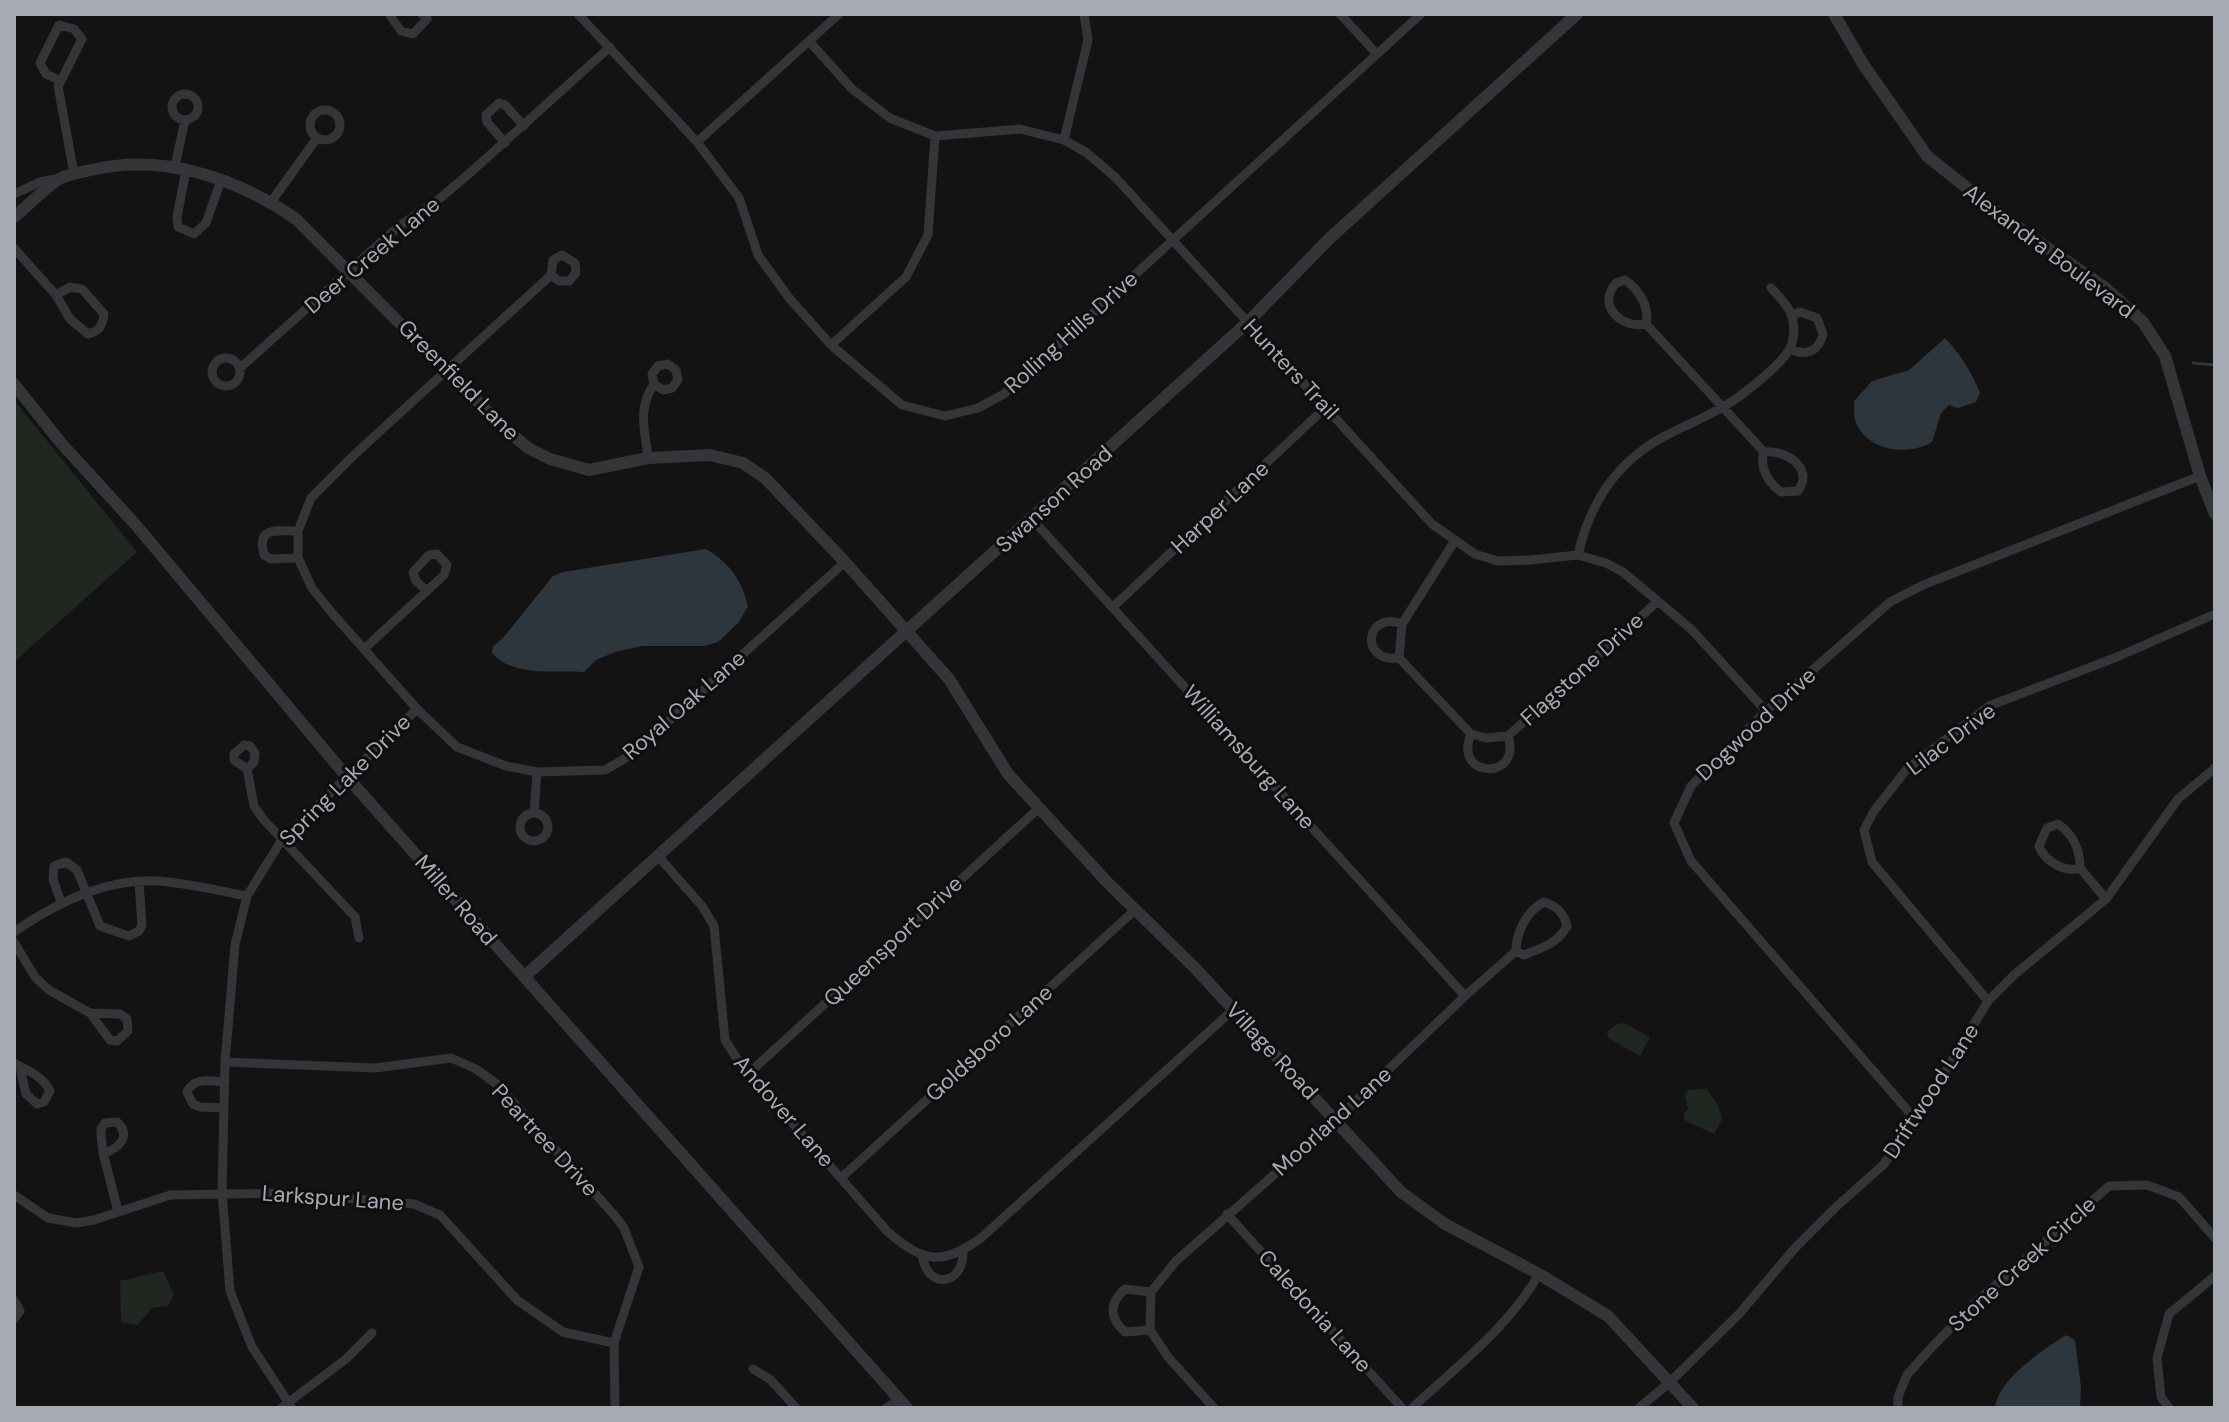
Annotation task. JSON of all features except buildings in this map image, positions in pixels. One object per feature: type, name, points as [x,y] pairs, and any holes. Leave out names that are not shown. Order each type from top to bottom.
[{"type":"street","points":[[389,14],[401,31],[413,34],[427,19],[422,14]]},
{"type":"street","name":"Rolling Hills Drive","points":[[578,14],[697,142],[739,198],[758,255],[790,299],[831,345],[902,405],[945,416],[978,408],[1004,394],[1421,14]]},
{"type":"street","points":[[697,142],[839,14]]},
{"type":"street","points":[[1064,140],[1088,40],[1084,14]]},
{"type":"street","points":[[1340,14],[1377,54]]},
{"type":"street","name":"Swanson Road","points":[[524,977],[1248,322],[1330,238],[1577,14]]},
{"type":"street","name":"Alexandra Boulevard","points":[[1834,14],[1863,64],[1927,156],[2006,219],[2104,287],[2143,322],[2165,356],[2200,476],[2215,514]]},
{"type":"street","points":[[61,81],[46,74],[40,63],[59,25],[74,29],[82,39],[61,81],[58,86],[74,174]]},
{"type":"street","name":"Hunters Trail","points":[[809,41],[852,89],[890,118],[935,136],[1020,129],[1064,140],[1087,153],[1115,177],[1432,524],[1475,554],[1498,561],[1578,555],[1606,563],[1623,572],[1691,629],[1766,711]]},
{"type":"street","name":"Deer Creek Lane","points":[[240,368],[398,227],[438,200],[505,143],[610,47]]},
{"type":"street","points":[[505,143],[487,122],[486,115],[492,109],[499,103],[505,105],[524,126]]},
{"type":"street","points":[[185,120],[178,227],[194,234],[206,223],[221,180]]},
{"type":"street","points":[[831,345],[906,277],[928,235],[935,136]]},
{"type":"street","points":[[271,202],[317,138]]},
{"type":"street","name":"Greenfield Lane","points":[[14,194],[40,182],[135,162],[180,168],[221,180],[271,202],[296,219],[501,425],[528,448],[550,459],[589,470],[648,458],[710,455],[743,463],[765,478],[845,562],[905,632]]},
{"type":"street","name":"Greenfield Lane","points":[[14,217],[59,178]]},
{"type":"street","points":[[14,248],[56,295],[70,319],[88,334],[97,331],[103,323],[104,314],[82,289],[70,287],[56,295]]},
{"type":"street","name":"Royal Oak Lane","points":[[551,275],[311,498],[298,531],[298,558],[312,588],[417,709],[457,747],[506,766],[537,772],[605,770],[631,755],[845,562]]},
{"type":"street","points":[[1625,280],[1636,287],[1648,315],[1646,324],[1638,326],[1615,316],[1606,299],[1616,283],[1625,280]]},
{"type":"street","points":[[1578,555],[1584,528],[1598,499],[1618,471],[1640,451],[1723,407],[1776,365],[1790,349],[1794,333],[1792,315],[1771,288]]},
{"type":"street","points":[[1790,349],[1798,353],[1815,349],[1823,334],[1822,325],[1809,313],[1792,315]]},
{"type":"street","points":[[1646,324],[1764,452]]},
{"type":"street","name":"Miller Road","points":[[14,384],[347,777],[904,1403]]},
{"type":"street","points":[[648,458],[643,409],[644,398],[654,384]]},
{"type":"street","name":"Harper Lane","points":[[1114,606],[1326,407]]},
{"type":"street","points":[[1774,451],[1798,463],[1803,473],[1803,483],[1798,491],[1781,492],[1771,484],[1761,461],[1764,452],[1774,451]]},
{"type":"street","name":"Dogwood Drive","points":[[1916,1120],[1691,861],[1674,823],[1691,786],[1766,711],[1890,602],[1923,585],[2200,476]]},
{"type":"street","name":"Williamsburg Lane","points":[[1032,519],[1465,996]]},
{"type":"street","points":[[298,531],[271,531],[264,535],[261,544],[264,555],[271,559],[298,558]]},
{"type":"street","points":[[1399,658],[1402,624],[1454,542]]},
{"type":"street","points":[[364,649],[427,591]]},
{"type":"street","name":"Flagstone Drive","points":[[1402,624],[1391,620],[1380,623],[1372,632],[1371,644],[1377,654],[1387,659],[1399,658],[1471,734],[1486,738],[1508,736],[1657,602]]},
{"type":"street","name":"Lilac Drive","points":[[1988,1001],[1872,862],[1864,830],[1874,811],[1907,769],[1989,706],[2117,657],[2215,614]]},
{"type":"street","name":"Village Road","points":[[905,632],[949,679],[1008,774],[1107,882],[1234,1009],[1401,1192],[1423,1210],[1608,1316],[1693,1408]]},
{"type":"street","name":"Spring Lake Drive","points":[[287,1406],[252,1347],[230,1291],[222,1192],[225,1062],[235,945],[247,896],[281,841],[417,709]]},
{"type":"street","name":"Flagstone Drive","points":[[1471,734],[1467,743],[1471,761],[1488,770],[1505,763],[1511,745],[1508,736]]},
{"type":"street","name":"Driftwood Lane","points":[[1639,1408],[1739,1314],[1794,1249],[1883,1165],[1916,1120],[1988,1001],[2014,975],[2106,899],[2178,799],[2215,768]]},
{"type":"street","points":[[247,769],[254,806],[281,841],[355,917],[359,938]]},
{"type":"street","points":[[534,813],[537,772]]},
{"type":"street","name":"Queensport Drive","points":[[748,1074],[1039,808]]},
{"type":"street","points":[[2080,868],[2074,870],[2042,856],[2039,846],[2047,828],[2058,824],[2072,833],[2080,857],[2080,868],[2106,899]]},
{"type":"street","name":"Andover Lane","points":[[658,856],[702,906],[714,926],[725,1040],[748,1074],[887,1231],[911,1251],[922,1254],[923,1267],[932,1277],[944,1280],[956,1275],[964,1264],[963,1251],[1234,1009]]},
{"type":"street","points":[[61,902],[52,872],[54,866],[61,862],[77,870],[100,926],[129,936],[139,931],[142,925],[139,882]]},
{"type":"street","points":[[14,932],[61,902],[85,892],[139,882],[166,881],[247,896]]},
{"type":"street","name":"Moorland Lane","points":[[1151,1292],[1176,1261],[1336,1120],[1516,951],[1516,937],[1533,908],[1544,902],[1553,905],[1564,916],[1567,926],[1552,944],[1524,955],[1516,951]]},
{"type":"street","name":"Goldsboro Lane","points":[[841,1178],[1136,909]]},
{"type":"street","points":[[14,942],[35,977],[49,990],[90,1013]]},
{"type":"street","name":"Peartree Drive","points":[[225,1062],[375,1068],[451,1058],[476,1069],[498,1085],[624,1228],[639,1267],[614,1343],[615,1408]]},
{"type":"street","points":[[224,1108],[193,1104],[187,1092],[193,1083],[199,1081],[225,1082]]},
{"type":"street","points":[[103,1154],[118,1211]]},
{"type":"street","name":"Stone Creek Circle","points":[[1898,1408],[1898,1397],[1907,1375],[1931,1348],[1975,1303],[2109,1186],[2147,1185],[2179,1197],[2215,1238]]},
{"type":"street","name":"Larkspur Lane","points":[[14,1195],[48,1218],[77,1223],[170,1195],[222,1192],[286,1193],[414,1204],[440,1215],[517,1300],[563,1332],[614,1343]]},
{"type":"street","name":"Caledonia Lane","points":[[1227,1214],[1402,1408]]},
{"type":"street","points":[[922,1254],[936,1257],[963,1251]]},
{"type":"street","points":[[1412,1408],[1506,1321],[1526,1297],[1539,1274]]},
{"type":"street","points":[[2169,1408],[2161,1397],[2157,1358],[2169,1314],[2215,1276]]},
{"type":"street","points":[[1150,1330],[1125,1332],[1115,1323],[1112,1310],[1115,1298],[1125,1289],[1151,1292],[1150,1330],[1168,1357],[1214,1408]]},
{"type":"street","points":[[14,1300],[20,1311],[14,1319]]},
{"type":"street","points":[[287,1406],[346,1359],[372,1333]]},
{"type":"street","points":[[753,1369],[771,1380],[796,1408]]},
{"type":"street","points":[[886,1408],[904,1403]]},
{"type":"shaded area","points":[[1945,338],[1973,378],[1980,393],[1976,402],[1958,408],[1949,405],[1941,413],[1932,442],[1922,447],[1900,450],[1877,445],[1868,439],[1855,420],[1854,401],[1872,381],[1909,370]]},
{"type":"shaded area","points":[[14,400],[137,552],[14,662]]},
{"type":"shaded area","points":[[706,549],[733,573],[748,606],[739,622],[718,642],[704,646],[642,646],[615,652],[596,660],[584,672],[523,669],[501,661],[492,653],[493,646],[553,576]]},
{"type":"shaded area","points":[[1624,1023],[1650,1037],[1640,1056],[1608,1038],[1609,1030]]},
{"type":"shaded area","points":[[1707,1089],[1719,1107],[1722,1120],[1714,1134],[1684,1120],[1688,1109],[1687,1090]]},
{"type":"shaded area","points":[[163,1271],[174,1295],[168,1306],[152,1308],[138,1325],[121,1322],[120,1281]]},
{"type":"shaded area","points":[[2066,1335],[2075,1340],[2081,1387],[2080,1408],[1995,1408],[2004,1386],[2013,1376]]},
{"type":"waterway","points":[[2193,363],[2215,365]]}]
